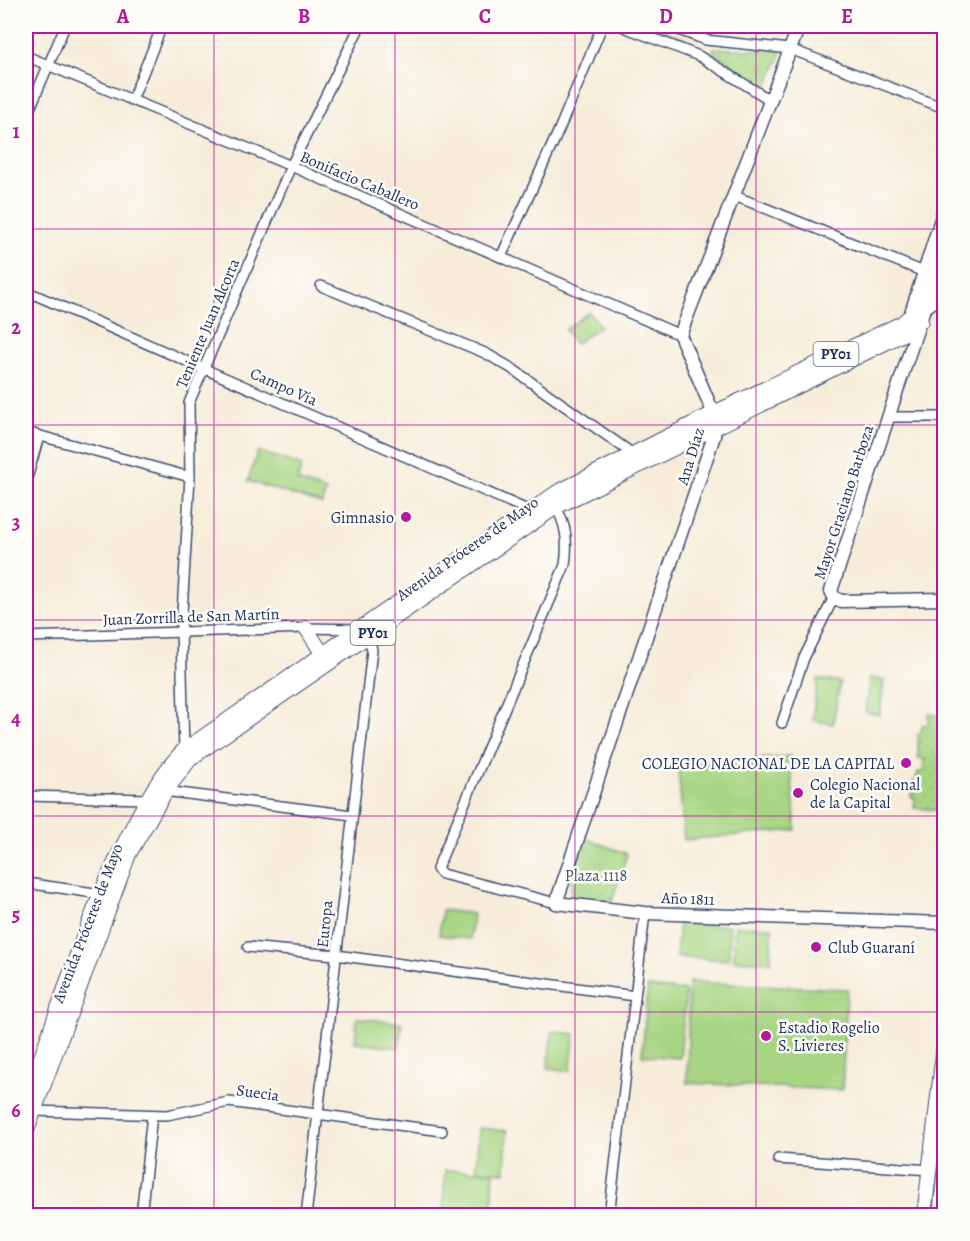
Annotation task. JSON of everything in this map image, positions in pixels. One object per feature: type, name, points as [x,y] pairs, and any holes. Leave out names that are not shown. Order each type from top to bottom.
[{"type":"highway","name":"Avenida Próceres de Mayo","points":[[26,1133],[121,873],[163,791],[185,764],[530,511],[553,502],[715,420],[761,390],[916,318]]},
{"type":"highway","name":"Avenida Próceres de Mayo","points":[[26,1099],[101,894],[147,799],[184,750],[322,653],[363,632],[553,502],[633,454],[715,420],[905,333],[916,318]]},
{"type":"highway","points":[[306,628],[322,653]]},
{"type":"highway","points":[[924,1215],[945,1045]]},
{"type":"highway","points":[[940,1215],[945,1177]]},
{"type":"main road","points":[[680,335],[799,26]]},
{"type":"main road","points":[[925,307],[929,276],[945,210]]},
{"type":"main road","points":[[929,276],[945,248]]},
{"type":"main road","name":"Mayor Graciano Barboza","points":[[834,597],[831,585],[888,417],[929,276]]},
{"type":"main road","points":[[916,318],[925,307],[945,293]]},
{"type":"main road","points":[[916,318],[945,303]]},
{"type":"main road","name":"Ana Díaz","points":[[556,903],[715,420],[680,335]]},
{"type":"main road","points":[[834,597],[841,601],[945,599]]},
{"type":"main road","name":"Año 1811","points":[[556,903],[645,913],[945,923]]},
{"type":"street","points":[[26,118],[64,26]]},
{"type":"street","points":[[132,100],[162,26]]},
{"type":"street","name":"Teniente Juan Alcorta","points":[[185,764],[181,630],[190,477],[188,411],[191,397],[291,166],[360,26]]},
{"type":"street","points":[[501,257],[559,130],[602,26]]},
{"type":"street","points":[[621,26],[699,56],[771,99]]},
{"type":"street","points":[[668,26],[706,40],[790,49],[945,108]]},
{"type":"street","points":[[699,56],[706,40]]},
{"type":"street","name":"Bonifacio Caballero","points":[[26,56],[291,166],[680,335]]},
{"type":"street","points":[[735,196],[929,276],[945,293]]},
{"type":"street","points":[[321,286],[485,353],[512,368],[633,454]]},
{"type":"street","name":"Campo Vía","points":[[26,291],[530,511]]},
{"type":"street","points":[[888,417],[945,417]]},
{"type":"street","points":[[26,432],[190,477]]},
{"type":"street","points":[[26,482],[39,435]]},
{"type":"street","name":"Año 1811","points":[[553,502],[567,537],[565,565],[437,869],[442,874],[556,903]]},
{"type":"street","name":"Mayor Graciano Barboza","points":[[782,723],[804,658],[834,597]]},
{"type":"street","name":"Juan Zorrilla de San Martín","points":[[26,637],[181,630],[306,628],[363,632]]},
{"type":"street","name":"Europa","points":[[306,1215],[372,650],[363,632]]},
{"type":"street","points":[[26,796],[147,799],[163,791],[352,814]]},
{"type":"street","points":[[26,883],[101,894]]},
{"type":"street","points":[[609,1215],[645,913]]},
{"type":"street","points":[[248,947],[336,955],[635,996]]},
{"type":"street","name":"Suecia","points":[[34,1111],[180,1115],[229,1102],[317,1116],[442,1131]]},
{"type":"street","points":[[141,1215],[152,1115]]},
{"type":"street","points":[[778,1159],[930,1170]]},
{"type":"green space","points":[[645,26],[654,26],[689,41],[687,43]]},
{"type":"green space","points":[[714,48],[781,51],[782,53],[766,88],[713,52]]},
{"type":"green space","points":[[589,312],[600,326],[575,344],[565,330]]},
{"type":"green space","points":[[258,451],[302,466],[297,481],[326,491],[322,504],[248,481]]},
{"type":"green space","points":[[869,678],[884,680],[880,715],[865,712]]},
{"type":"green space","points":[[818,679],[840,682],[833,724],[812,720]]},
{"type":"green space","points":[[929,714],[944,716],[944,811],[914,808],[915,798],[911,797],[912,782],[915,782],[918,772],[923,772],[924,759],[918,758],[918,734],[921,734],[922,725],[928,725]]},
{"type":"green space","points":[[790,756],[796,830],[684,840],[678,766]]},
{"type":"green space","name":"Plaza 1118","points":[[585,838],[627,854],[612,901],[581,900],[571,893],[572,879]]},
{"type":"green space","points":[[442,910],[473,914],[470,939],[439,935]]},
{"type":"green space","points":[[679,923],[730,926],[729,960],[676,957]]},
{"type":"green space","points":[[735,926],[772,927],[771,962],[734,960]]},
{"type":"green space","name":"Estadio Rogelio S. Livieres","points":[[689,982],[847,989],[842,1090],[687,1083]]},
{"type":"green space","points":[[648,987],[686,991],[680,1058],[642,1055]]},
{"type":"green space","points":[[357,1018],[402,1023],[399,1048],[355,1042]]},
{"type":"green space","points":[[552,1031],[575,1034],[570,1071],[548,1068]]},
{"type":"green space","points":[[479,1128],[507,1131],[505,1172],[476,1170]]},
{"type":"green space","points":[[445,1170],[494,1172],[492,1215],[443,1215]]},
{"type":"place","name":"Gimnasio","points":[[406,517]]},
{"type":"place","name":"COLEGIO NACIONAL DE LA CAPITAL","points":[[906,763]]},
{"type":"place","name":"Colegio Nacional de la Capital","points":[[798,793]]},
{"type":"place","name":"Club Guaraní","points":[[816,947]]},
{"type":"place","name":"Estadio Rogelio S. Livieres","points":[[766,1036]]}]
